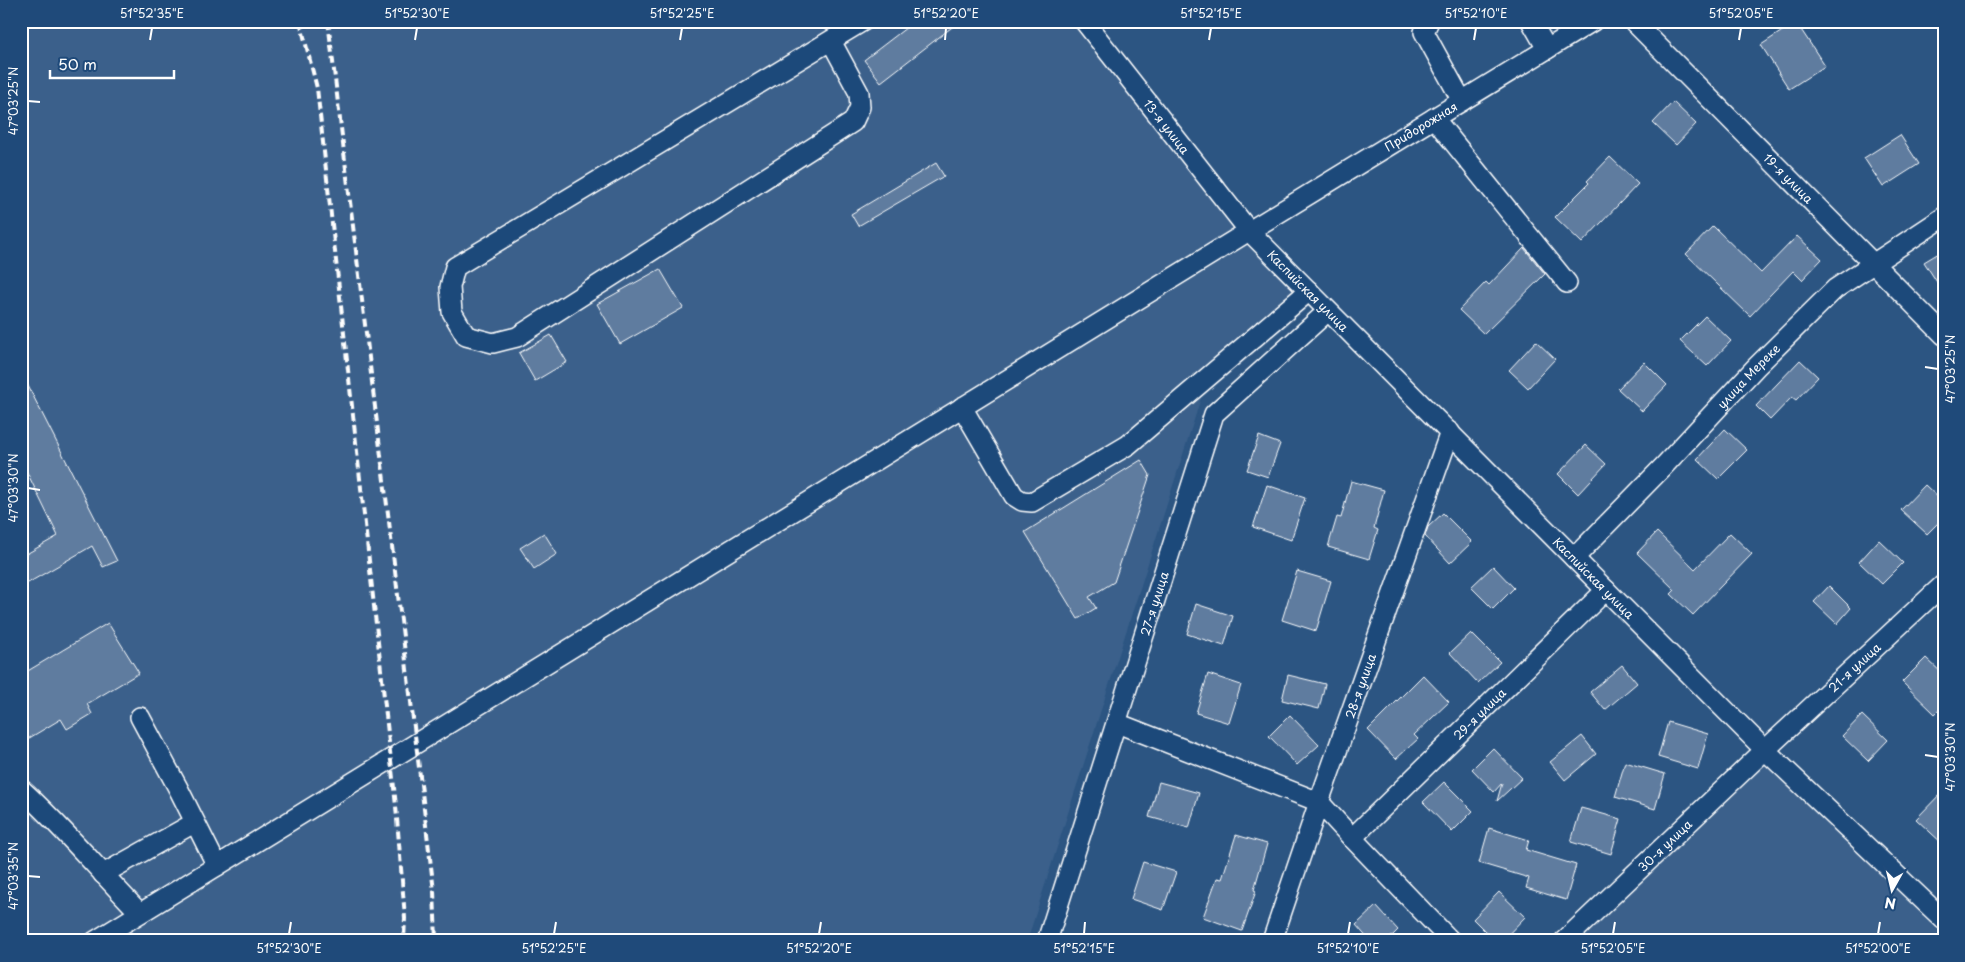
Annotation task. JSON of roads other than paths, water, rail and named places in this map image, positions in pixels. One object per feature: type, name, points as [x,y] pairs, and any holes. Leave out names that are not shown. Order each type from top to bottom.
[{"type":"street","points":[[831,41],[859,93],[860,107],[854,122],[517,337],[493,344],[466,336],[452,312],[450,287],[456,267],[863,21]]},
{"type":"street","name":"13-я улица","points":[[1084,21],[1249,231]]},
{"type":"street","points":[[1429,21],[1424,32],[1462,101]]},
{"type":"street","points":[[1531,21],[1546,49]]},
{"type":"street","name":"Придорожная","points":[[96,941],[962,407],[1593,21]]},
{"type":"street","name":"19-я улица","points":[[1633,21],[1944,335]]},
{"type":"street","points":[[1434,118],[1567,284]]},
{"type":"street","name":"улица Мереке","points":[[1574,558],[1662,468],[1756,367],[1835,289],[1944,217]]},
{"type":"street","name":"Каспийская улица","points":[[1249,231],[1765,750],[1940,909]]},
{"type":"street","points":[[962,407],[1014,496],[1022,501],[1032,502],[1128,445],[1310,291]]},
{"type":"street","name":"27-я улица","points":[[1048,941],[1214,414],[1328,310]]},
{"type":"street","name":"28-я улица","points":[[1272,941],[1319,802],[1450,432]]},
{"type":"street","name":"21-я улица","points":[[1765,750],[1944,584]]},
{"type":"street","name":"29-я улица","points":[[1352,838],[1606,590]]},
{"type":"street","points":[[140,717],[217,866]]},
{"type":"street","points":[[1116,723],[1319,802],[1451,941]]},
{"type":"street","name":"30-я улица","points":[[1564,941],[1765,750]]},
{"type":"street","points":[[21,789],[80,846],[103,874],[140,913]]},
{"type":"street","points":[[103,874],[194,823]]},
{"type":"railway","points":[[300,21],[317,88],[396,806],[405,918],[404,941]]},
{"type":"railway","points":[[328,21],[434,891],[436,941]]}]
